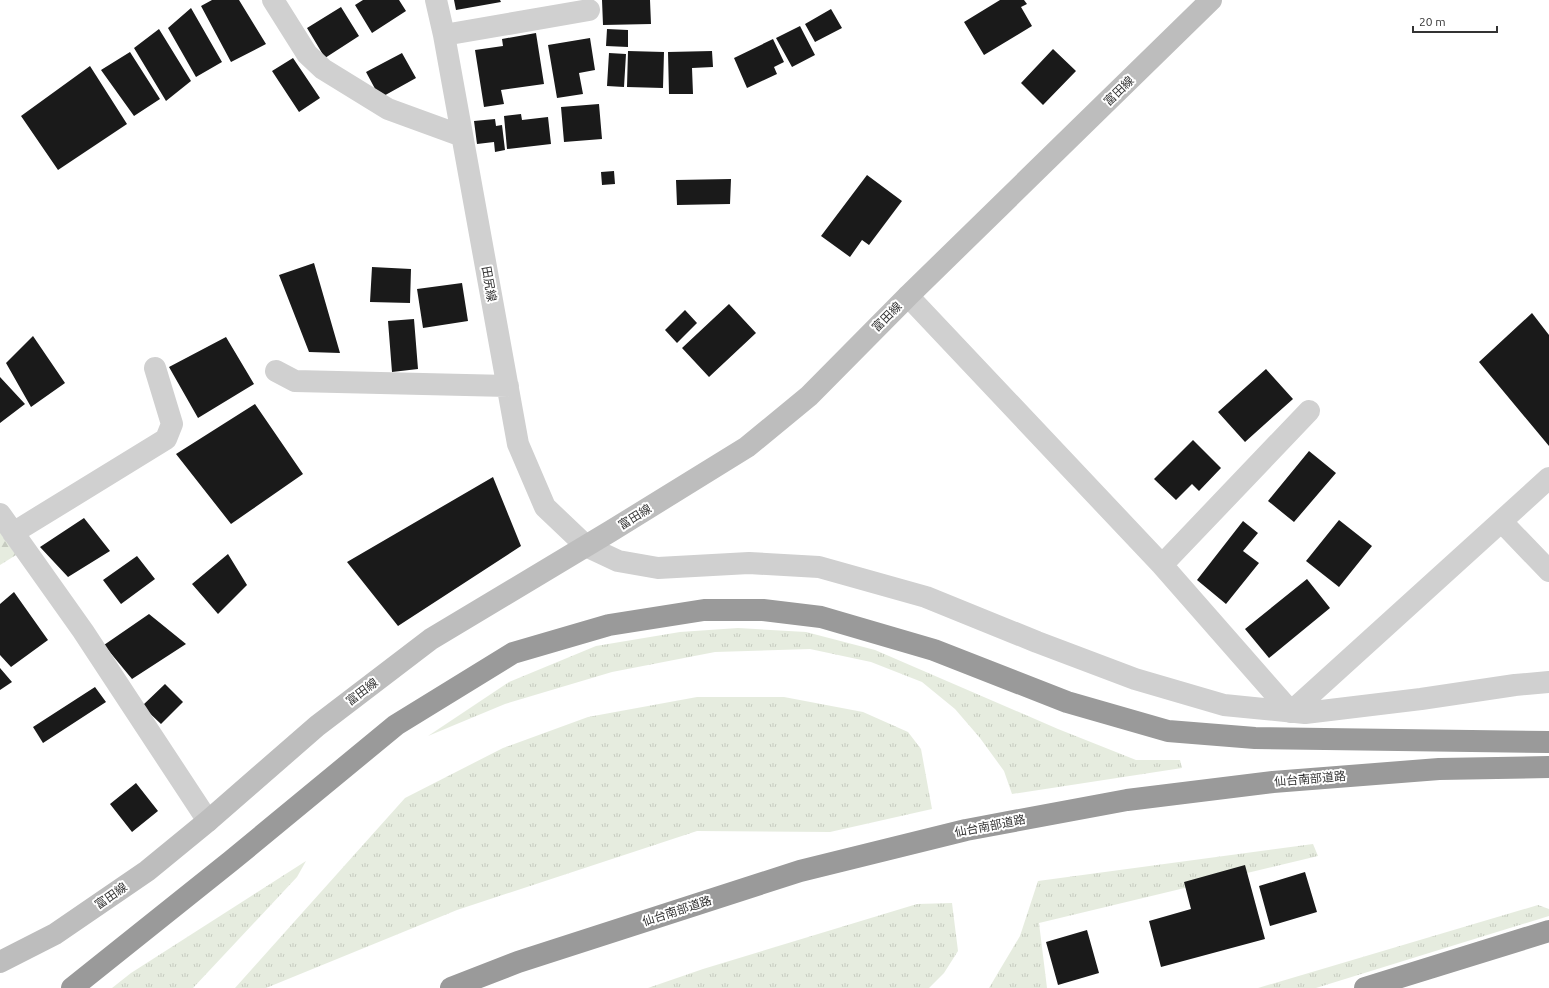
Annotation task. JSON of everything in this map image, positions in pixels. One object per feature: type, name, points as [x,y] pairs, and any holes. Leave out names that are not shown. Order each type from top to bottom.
[{"type":"highway","points":[[72,988],[231,861],[396,725],[514,653],[609,625],[704,610],[763,610],[820,617],[934,650],[1067,702],[1168,731],[1255,738],[1549,742]]},
{"type":"highway","name":"仙台南部道路","points":[[451,988],[518,962],[800,871],[966,830],[1127,800],[1273,782],[1439,769],[1549,767]]},
{"type":"highway","points":[[1365,988],[1549,931]]},
{"type":"street","points":[[273,0],[307,54],[323,68],[388,109],[462,136]]},
{"type":"street","name":"田尻線","points":[[436,0],[444,35],[518,444],[545,507],[586,546],[618,561],[658,568],[750,563],[819,567],[926,597],[1037,642],[1135,679],[1224,705],[1305,713],[1421,699],[1515,685],[1549,682]]},
{"type":"street","name":"富田線","points":[[0,962],[55,934],[147,871],[208,822],[317,726],[431,640],[747,447],[809,396],[908,296],[1211,0]]},
{"type":"street","points":[[444,35],[589,10]]},
{"type":"street","points":[[908,296],[1162,565],[1291,712],[1549,478]]},
{"type":"street","points":[[13,533],[166,439],[172,424],[155,368]]},
{"type":"street","points":[[276,371],[295,381],[508,386]]},
{"type":"street","points":[[1162,565],[1309,411]]},
{"type":"street","points":[[0,514],[83,631],[208,822]]},
{"type":"street","points":[[1502,522],[1549,571]]},
{"type":"green space","points":[[0,532],[16,555],[0,565]]},
{"type":"green space","points":[[738,628],[806,632],[875,650],[1058,729],[1136,760],[1180,760],[1182,768],[1012,794],[1004,771],[980,738],[955,709],[922,682],[871,662],[810,649],[715,652],[612,672],[505,704],[428,736],[509,682],[596,646],[680,632]]},
{"type":"green space","points":[[697,697],[784,697],[863,712],[908,732],[921,749],[932,809],[830,832],[697,831],[457,910],[266,988],[235,988],[405,798],[503,748],[588,717]]},
{"type":"green space","points":[[1313,844],[1318,856],[1039,923],[1047,988],[989,988],[1020,936],[1038,881]]},
{"type":"green space","points":[[306,861],[297,877],[193,988],[112,988],[131,973]]},
{"type":"green space","points":[[952,903],[958,951],[944,973],[929,988],[648,988],[703,969],[917,904]]},
{"type":"green space","points":[[1538,905],[1549,909],[1549,916],[1316,988],[1258,988]]},
{"type":"building","points":[[212,0],[239,0],[266,44],[231,62],[201,6]]},
{"type":"building","points":[[363,0],[399,0],[406,11],[372,33],[355,5]]},
{"type":"building","points":[[454,0],[500,0],[501,2],[456,10]]},
{"type":"building","points":[[602,0],[650,0],[651,24],[603,25]]},
{"type":"building","points":[[1000,0],[1024,0],[1027,4],[1021,7],[1032,26],[984,55],[964,22]]},
{"type":"building","points":[[341,7],[359,36],[325,58],[307,28]]},
{"type":"building","points":[[191,8],[222,62],[196,77],[168,28]]},
{"type":"building","points":[[831,9],[842,28],[815,42],[805,24]]},
{"type":"building","points":[[800,26],[815,55],[792,67],[776,38]]},
{"type":"building","points":[[159,29],[191,81],[166,101],[134,48]]},
{"type":"building","points":[[607,29],[628,30],[628,47],[606,46]]},
{"type":"building","points":[[536,33],[544,84],[501,90],[504,104],[484,107],[475,50],[503,46],[502,39]]},
{"type":"building","points":[[590,38],[595,70],[579,73],[583,94],[557,98],[548,45]]},
{"type":"building","points":[[773,39],[784,62],[774,67],[777,74],[747,88],[734,58]]},
{"type":"building","points":[[1053,49],[1076,71],[1043,105],[1021,83]]},
{"type":"building","points":[[628,51],[664,52],[663,88],[627,87]]},
{"type":"building","points":[[712,51],[713,67],[692,68],[693,94],[669,94],[668,52]]},
{"type":"building","points":[[130,52],[160,99],[134,116],[101,70]]},
{"type":"building","points":[[402,53],[416,78],[380,98],[366,72]]},
{"type":"building","points":[[609,53],[626,54],[624,87],[607,86]]},
{"type":"building","points":[[293,58],[320,98],[299,112],[272,71]]},
{"type":"building","points":[[90,66],[127,124],[58,170],[21,116]]},
{"type":"building","points":[[599,104],[602,139],[564,142],[561,107]]},
{"type":"building","points":[[521,114],[522,120],[548,117],[551,144],[507,149],[504,116]]},
{"type":"building","points":[[495,119],[496,126],[502,125],[505,150],[495,152],[494,142],[477,144],[474,121]]},
{"type":"building","points":[[614,171],[615,184],[602,185],[601,172]]},
{"type":"building","points":[[867,175],[902,201],[869,245],[862,240],[850,257],[821,236]]},
{"type":"building","points":[[731,179],[730,204],[677,205],[676,180]]},
{"type":"building","points":[[314,263],[340,353],[309,352],[279,275]]},
{"type":"building","points":[[372,267],[411,269],[410,303],[370,302]]},
{"type":"building","points":[[462,283],[468,321],[423,328],[417,289]]},
{"type":"building","points":[[729,304],[756,333],[709,377],[682,348]]},
{"type":"building","points":[[685,310],[697,323],[677,343],[665,330]]},
{"type":"building","points":[[1532,313],[1549,335],[1549,446],[1479,362]]},
{"type":"building","points":[[414,319],[418,369],[392,372],[388,321]]},
{"type":"building","points":[[33,336],[65,383],[31,407],[6,363]]},
{"type":"building","points":[[226,337],[254,384],[198,418],[169,367]]},
{"type":"building","points":[[1266,369],[1293,399],[1245,442],[1218,412]]},
{"type":"building","points":[[0,377],[25,404],[0,423]]},
{"type":"building","points":[[255,404],[303,474],[231,524],[176,454]]},
{"type":"building","points":[[1193,440],[1221,468],[1199,491],[1192,484],[1176,500],[1154,479]]},
{"type":"building","points":[[1309,451],[1336,473],[1294,522],[1268,501]]},
{"type":"building","points":[[493,477],[521,546],[398,626],[347,562]]},
{"type":"building","points":[[84,518],[110,551],[68,577],[40,547]]},
{"type":"building","points":[[1339,520],[1372,546],[1339,587],[1306,561]]},
{"type":"building","points":[[1243,521],[1258,533],[1243,551],[1259,563],[1226,604],[1197,580]]},
{"type":"building","points":[[228,554],[247,585],[218,614],[192,584]]},
{"type":"building","points":[[137,556],[155,579],[121,604],[103,580]]},
{"type":"building","points":[[1307,579],[1330,608],[1269,658],[1245,629]]},
{"type":"building","points":[[14,592],[48,640],[11,667],[0,655],[0,604]]},
{"type":"building","points":[[149,614],[186,644],[132,679],[104,645]]},
{"type":"building","points":[[0,668],[12,682],[0,690]]},
{"type":"building","points":[[165,684],[183,702],[161,724],[142,706]]},
{"type":"building","points":[[95,687],[106,702],[43,743],[33,727]]},
{"type":"building","points":[[136,783],[158,811],[132,832],[110,804]]},
{"type":"building","points":[[1245,865],[1265,939],[1161,967],[1149,921],[1191,909],[1184,882]]},
{"type":"building","points":[[1305,872],[1317,912],[1270,926],[1259,886]]},
{"type":"building","points":[[1087,930],[1099,973],[1058,985],[1046,942]]}]
